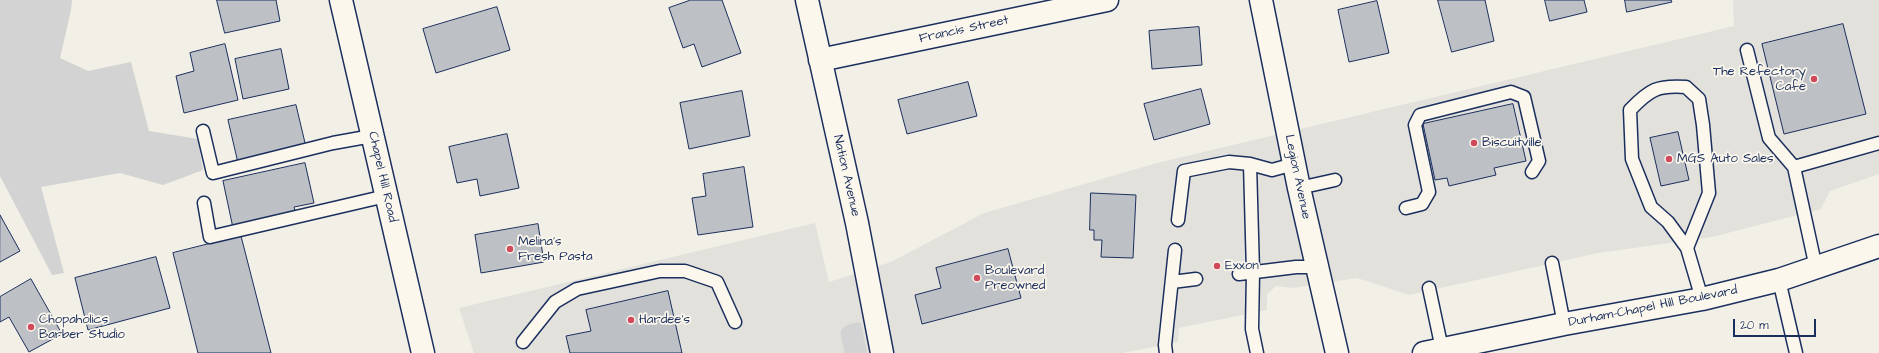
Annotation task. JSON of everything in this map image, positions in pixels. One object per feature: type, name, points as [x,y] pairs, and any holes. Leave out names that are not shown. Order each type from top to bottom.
[{"type":"street","name":"Chapel Hill Road","points":[[342,0],[422,353]]},
{"type":"street","name":"Nation Avenue","points":[[807,0],[857,223],[882,353]]},
{"type":"street","name":"Francis Street","points":[[820,60],[1108,0]]},
{"type":"street","name":"Legion Avenue","points":[[1261,0],[1299,188],[1337,353]]},
{"type":"street","name":"Durham-Chapel Hill Boulevard","points":[[1433,351],[1564,324],[1702,299],[1779,280],[1879,246]]},
{"type":"lane","points":[[1746,50],[1768,138],[1794,167],[1816,268]]},
{"type":"lane","points":[[1687,248],[1709,193],[1703,125],[1698,99],[1686,87],[1667,86],[1645,94],[1630,110],[1632,159],[1652,207],[1668,222],[1687,248],[1702,299]]},
{"type":"lane","points":[[1406,208],[1422,204],[1429,192],[1415,125],[1420,115],[1510,92],[1524,97],[1539,161],[1532,172]]},
{"type":"lane","points":[[203,131],[213,173],[333,143],[372,136]]},
{"type":"lane","points":[[1794,167],[1879,143]]},
{"type":"lane","points":[[1178,220],[1184,171],[1229,162],[1250,164],[1272,170],[1294,164]]},
{"type":"lane","points":[[1250,164],[1254,272],[1252,329],[1257,353]]},
{"type":"lane","points":[[1299,188],[1335,180]]},
{"type":"lane","points":[[204,203],[210,237],[386,196]]},
{"type":"lane","points":[[1166,353],[1165,345],[1175,250]]},
{"type":"lane","points":[[1552,263],[1564,324]]},
{"type":"lane","points":[[1239,274],[1296,267],[1317,267]]},
{"type":"lane","points":[[522,342],[556,302],[577,289],[660,271],[685,271],[717,282],[735,322]]},
{"type":"lane","points":[[1172,282],[1196,279]]},
{"type":"lane","points":[[1779,280],[1796,353]]},
{"type":"lane","points":[[1429,288],[1433,351]]},
{"type":"shaded area","points":[[0,0],[72,0],[60,58],[88,71],[131,62],[149,131],[198,139],[203,170],[163,185],[120,173],[41,187],[64,273],[52,275],[0,176]]},
{"type":"shaded area","points":[[1733,0],[1879,0],[1879,174],[1830,191],[1821,209],[1712,237],[1598,253],[1409,295],[1357,278],[1293,288],[1276,286],[1267,294],[1267,310],[1179,328],[1178,342],[1123,353],[474,353],[459,308],[815,223],[829,282],[891,262],[984,213],[1157,163],[1734,26]]},
{"type":"shaded area","points":[[858,322],[861,324],[867,353],[845,353],[841,336],[842,329]]},
{"type":"building","points":[[217,0],[276,0],[280,21],[225,33]]},
{"type":"building","points":[[691,0],[722,0],[741,53],[702,67],[694,44],[683,48],[669,8]]},
{"type":"building","points":[[1438,0],[1485,0],[1494,41],[1452,52]]},
{"type":"building","points":[[1545,0],[1584,0],[1587,12],[1550,21]]},
{"type":"building","points":[[1625,0],[1671,0],[1672,2],[1627,12]]},
{"type":"building","points":[[1377,1],[1389,53],[1349,62],[1338,10]]},
{"type":"building","points":[[497,7],[510,50],[436,73],[423,29]]},
{"type":"building","name":"The Refectory Cafe","points":[[1843,24],[1866,114],[1784,134],[1762,44]]},
{"type":"building","points":[[1199,27],[1202,65],[1152,69],[1149,31]]},
{"type":"building","points":[[225,44],[238,100],[184,113],[176,76],[194,71],[190,53]]},
{"type":"building","points":[[281,49],[289,89],[243,99],[235,59]]},
{"type":"building","points":[[968,82],[977,116],[907,134],[898,100]]},
{"type":"building","points":[[1201,89],[1210,124],[1154,140],[1144,104]]},
{"type":"building","points":[[742,91],[750,136],[689,149],[680,103]]},
{"type":"building","name":"Biscuitville","points":[[1513,104],[1526,161],[1494,168],[1496,175],[1449,186],[1447,178],[1435,180],[1423,124]]},
{"type":"building","points":[[296,105],[306,147],[238,163],[228,120]]},
{"type":"building","name":"MGS Auto Sales","points":[[1678,132],[1689,180],[1661,186],[1650,138]]},
{"type":"building","points":[[507,134],[519,188],[480,196],[477,179],[457,183],[449,147]]},
{"type":"building","points":[[305,163],[314,203],[294,207],[296,214],[233,228],[223,181]]},
{"type":"building","points":[[744,167],[753,227],[698,235],[692,198],[706,196],[703,174]]},
{"type":"building","points":[[1091,193],[1136,195],[1133,258],[1101,257],[1102,240],[1094,240],[1094,230],[1090,230]]},
{"type":"building","points":[[0,215],[20,251],[0,262]]},
{"type":"building","name":"Melina's Fresh Pasta","points":[[538,224],[544,262],[481,273],[475,235]]},
{"type":"building","points":[[241,236],[271,353],[198,353],[173,253]]},
{"type":"building","name":"Boulevard Preowned","points":[[1008,249],[1021,298],[922,324],[915,295],[941,288],[936,268]]},
{"type":"building","points":[[156,257],[170,308],[88,330],[75,278]]},
{"type":"building","points":[[31,279],[62,334],[29,352],[9,317],[0,322],[0,297]]},
{"type":"building","name":"Hardee's","points":[[668,291],[682,353],[570,353],[566,336],[591,331],[586,310]]},
{"type":"place","name":"The Refectory Cafe","points":[[1814,79]]},
{"type":"place","name":"Biscuitville","points":[[1474,143]]},
{"type":"place","name":"MGS Auto Sales","points":[[1669,159]]},
{"type":"place","name":"Melina's Fresh Pasta","points":[[510,249]]},
{"type":"place","name":"Exxon","points":[[1217,266]]},
{"type":"place","name":"Boulevard Preowned","points":[[977,278]]},
{"type":"place","name":"Hardee's","points":[[631,320]]},
{"type":"place","name":"Chopaholics Barber Studio","points":[[31,327]]}]
